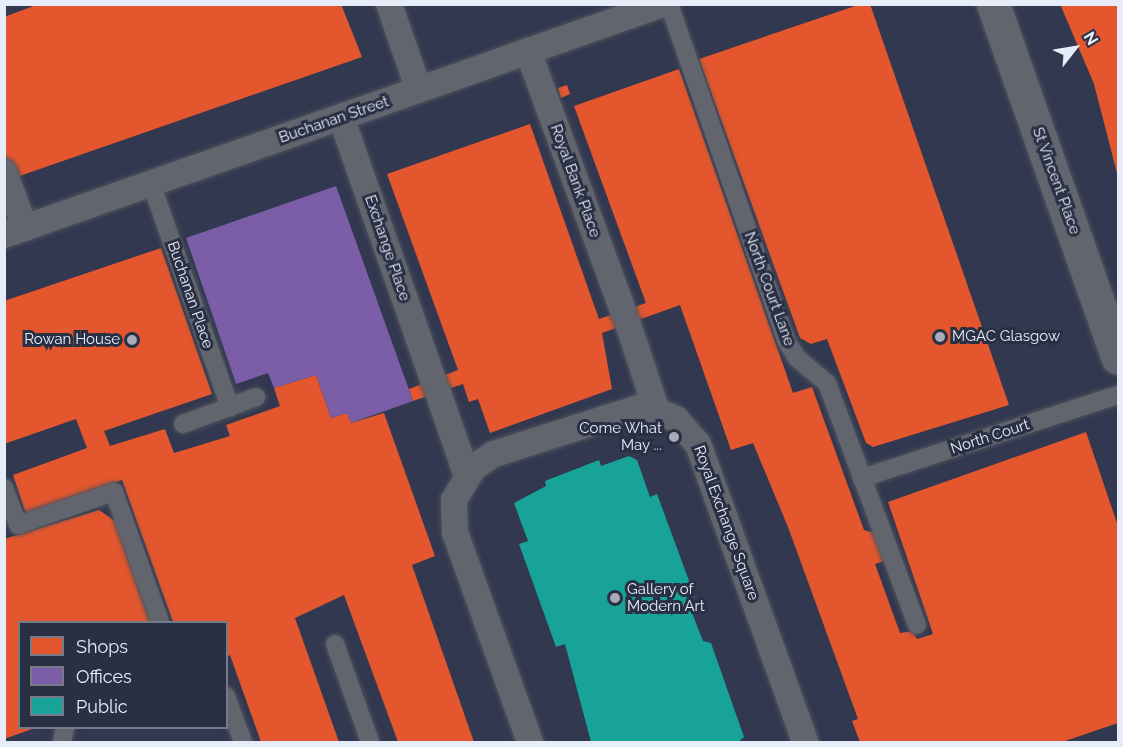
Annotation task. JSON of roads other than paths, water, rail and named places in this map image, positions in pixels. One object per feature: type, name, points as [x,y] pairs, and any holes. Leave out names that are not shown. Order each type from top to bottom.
[{"type":"street","points":[[389,4],[419,90]]},
{"type":"street","name":"Buchanan Street","points":[[15,231],[663,4]]},
{"type":"street","name":"St Vincent Place","points":[[993,4],[1119,358]]},
{"type":"street","name":"Royal Bank Place","points":[[528,51],[656,408]]},
{"type":"street","name":"Exchange Place","points":[[341,117],[467,476]]},
{"type":"street","points":[[4,172],[15,231]]},
{"type":"street","points":[[530,742],[455,533],[454,500],[467,476],[506,449],[630,406],[656,408]]},
{"type":"street","name":"Royal Exchange Square","points":[[656,408],[683,425],[698,444],[805,742]]},
{"type":"lane","name":"North Court Lane","points":[[669,4],[787,342],[797,358],[827,382],[918,626]]},
{"type":"lane","name":"Buchanan Place","points":[[151,183],[230,407]]},
{"type":"lane","name":"North Court","points":[[862,478],[1119,395]]},
{"type":"lane","points":[[183,424],[256,397]]},
{"type":"lane","points":[[4,488],[18,525],[114,492],[160,621]]},
{"type":"lane","points":[[335,644],[370,742]]},
{"type":"lane","points":[[228,701],[243,742]]},
{"type":"place","name":"MGAC Glasgow","points":[[940,337]]},
{"type":"place","name":"Rowan House","points":[[132,340]]},
{"type":"place","name":"Come What May ...","points":[[674,437]]},
{"type":"place","name":"Gallery of Modern Art","points":[[615,598]]}]
